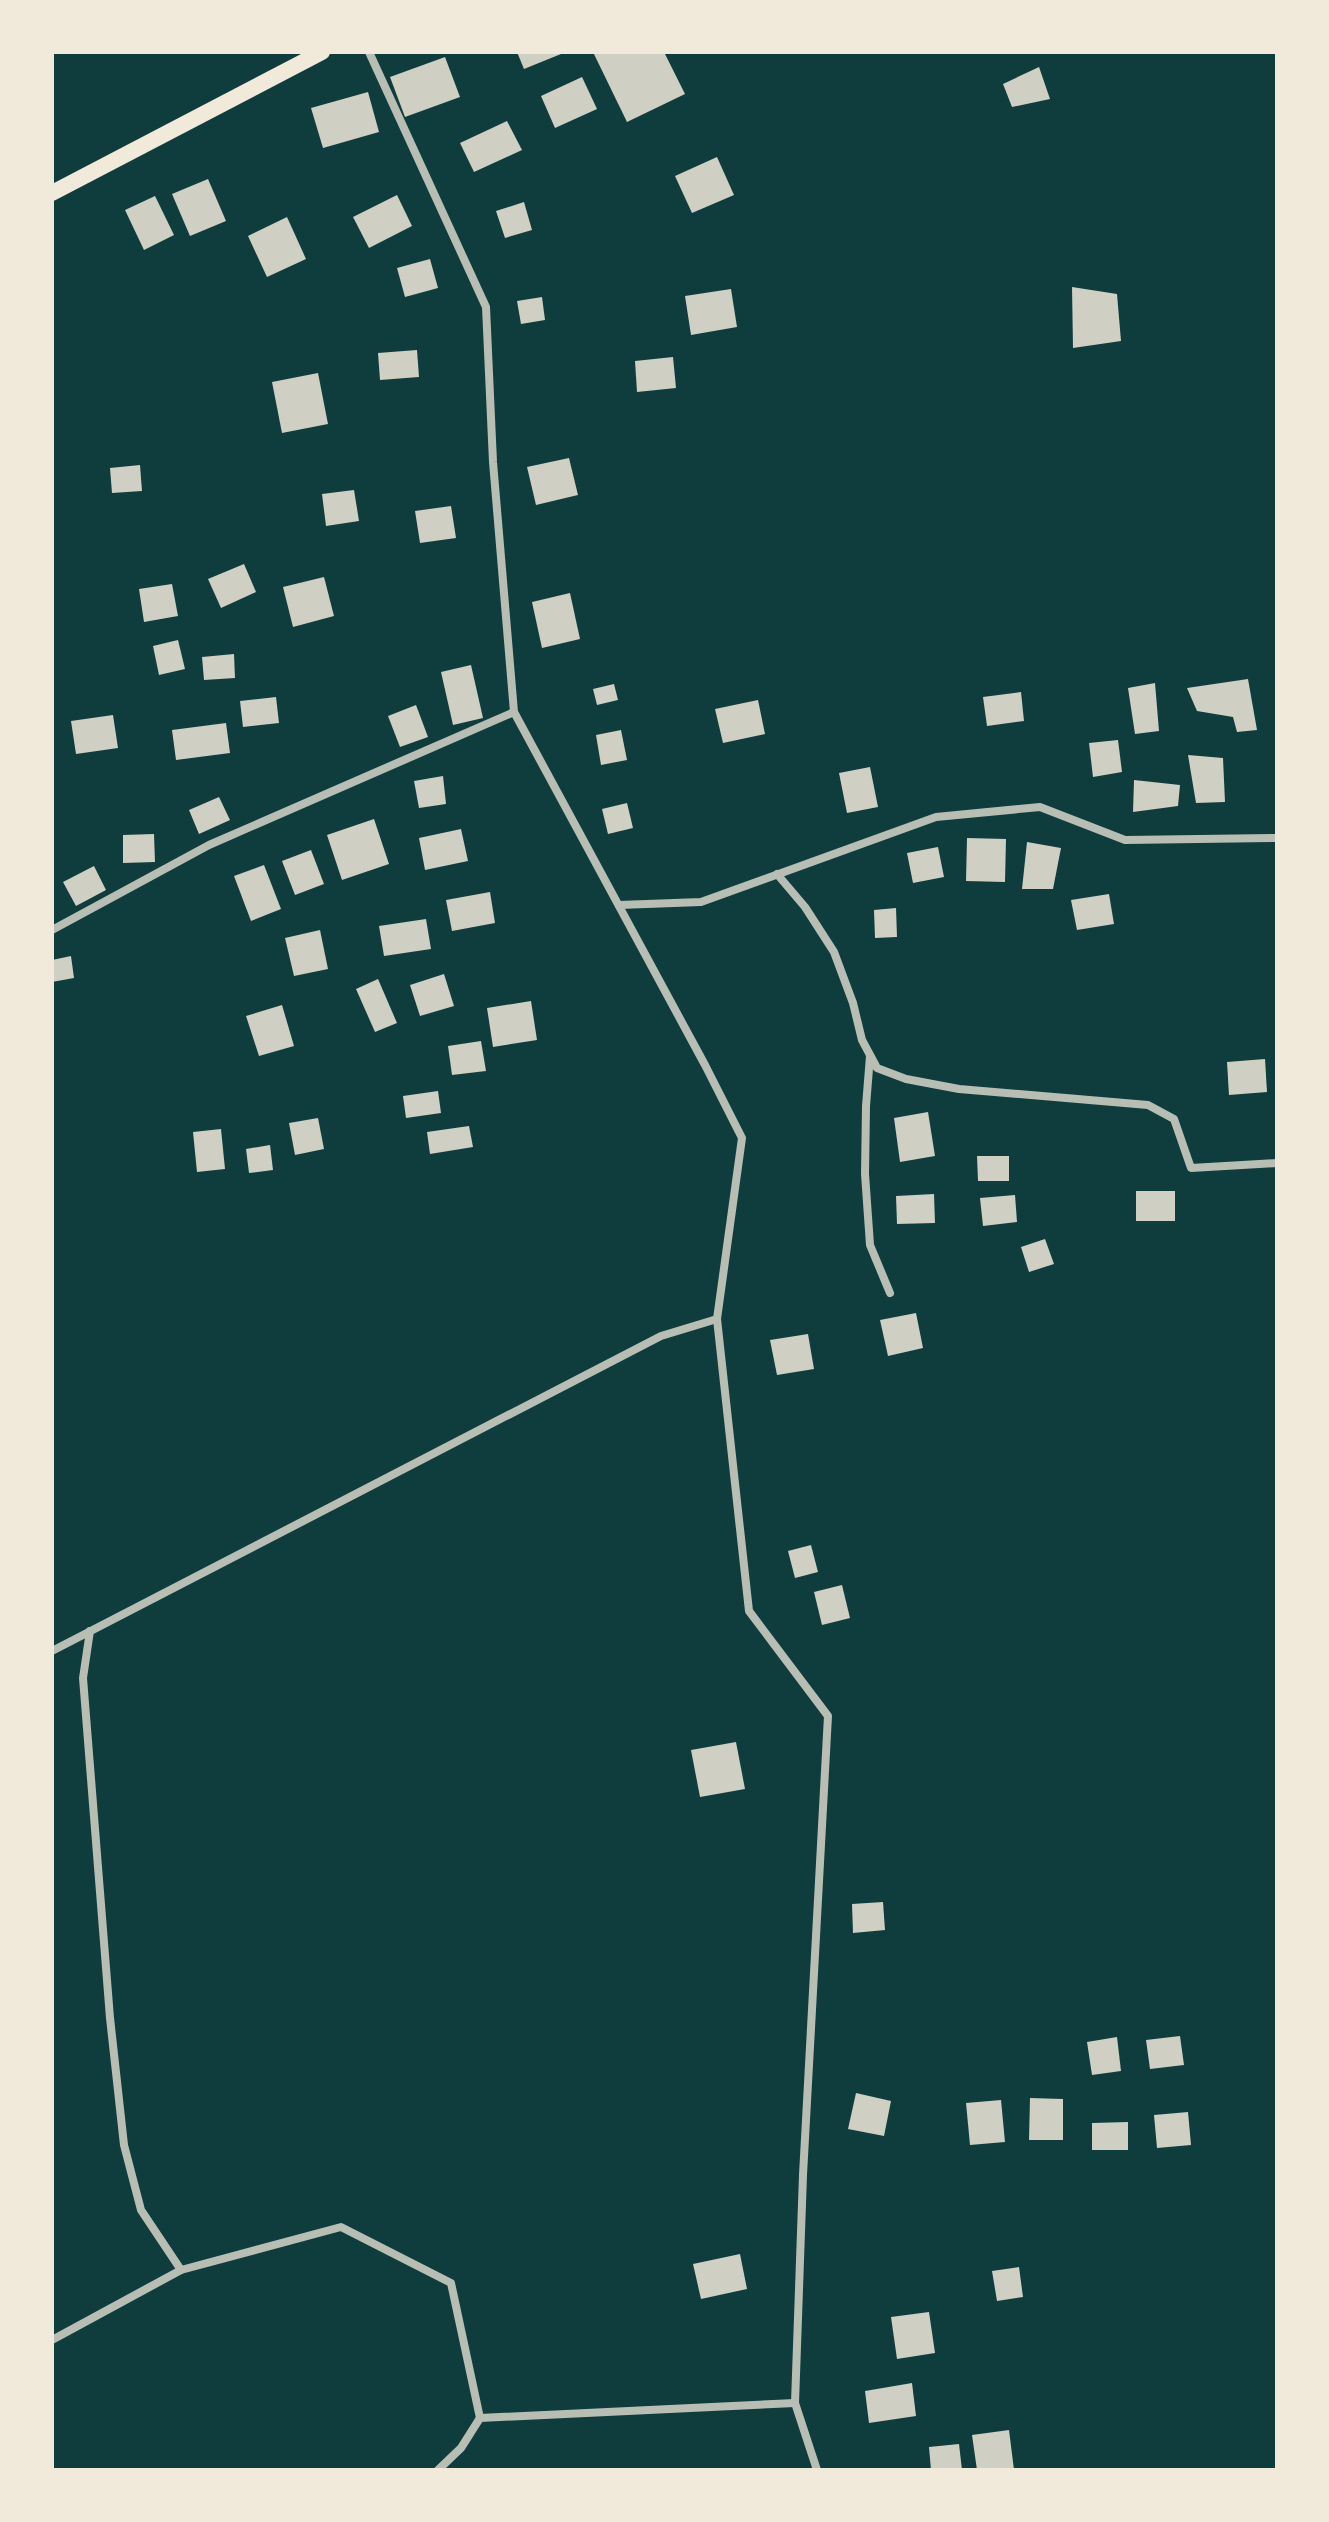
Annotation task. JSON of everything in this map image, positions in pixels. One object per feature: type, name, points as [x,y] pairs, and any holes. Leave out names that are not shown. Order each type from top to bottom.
[{"type":"main road","points":[[52,193],[322,52]]},
{"type":"street","points":[[369,52],[486,307],[493,462],[514,712],[742,1138],[717,1319],[749,1611],[828,1716],[803,2175],[795,2403],[817,2470]]},
{"type":"street","points":[[52,930],[209,845],[514,712]]},
{"type":"street","points":[[619,905],[701,902],[936,817],[1040,807],[1125,840],[1277,838]]},
{"type":"street","points":[[777,874],[805,907],[834,952],[853,1003],[862,1040],[877,1068],[906,1079],[959,1089],[1148,1105],[1174,1119],[1191,1168],[1277,1163]]},
{"type":"street","points":[[870,1055],[865,1174],[870,1245],[890,1293]]},
{"type":"street","points":[[52,1651],[661,1336],[717,1319]]},
{"type":"street","points":[[90,1631],[83,1678],[110,2018],[124,2145],[141,2210],[181,2270]]},
{"type":"street","points":[[52,2340],[181,2270],[341,2227],[451,2283],[480,2418],[461,2448],[438,2470]]},
{"type":"street","points":[[480,2418],[795,2403]]},
{"type":"building","points":[[517,52],[560,52],[561,54],[524,69]]},
{"type":"building","points":[[593,52],[664,52],[685,94],[627,122]]},
{"type":"building","points":[[445,57],[460,97],[405,117],[390,77]]},
{"type":"building","points":[[1039,67],[1050,99],[1012,107],[1003,84]]},
{"type":"building","points":[[582,77],[597,109],[555,128],[541,96]]},
{"type":"building","points":[[368,92],[379,132],[323,148],[311,108]]},
{"type":"building","points":[[507,121],[522,150],[474,172],[460,143]]},
{"type":"building","points":[[717,157],[734,195],[692,213],[675,176]]},
{"type":"building","points":[[208,179],[226,221],[190,236],[172,194]]},
{"type":"building","points":[[397,195],[412,226],[369,248],[353,217]]},
{"type":"building","points":[[155,196],[174,235],[144,250],[125,210]]},
{"type":"building","points":[[524,202],[532,230],[505,238],[496,211]]},
{"type":"building","points":[[287,217],[306,259],[267,277],[248,236]]},
{"type":"building","points":[[430,259],[438,288],[405,297],[397,268]]},
{"type":"building","points":[[1072,287],[1117,294],[1121,341],[1073,348]]},
{"type":"building","points":[[731,289],[737,327],[691,335],[685,296]]},
{"type":"building","points":[[542,297],[545,320],[521,324],[517,301]]},
{"type":"building","points":[[417,350],[419,377],[380,380],[378,353]]},
{"type":"building","points":[[673,357],[676,388],[637,392],[635,361]]},
{"type":"building","points":[[318,373],[328,424],[282,433],[272,382]]},
{"type":"building","points":[[569,458],[578,495],[536,505],[527,467]]},
{"type":"building","points":[[140,465],[142,491],[112,493],[110,468]]},
{"type":"building","points":[[354,490],[359,521],[326,526],[322,494]]},
{"type":"building","points":[[451,506],[456,538],[420,543],[415,511]]},
{"type":"building","points":[[244,564],[256,592],[221,608],[208,579]]},
{"type":"building","points":[[324,577],[334,616],[293,627],[283,587]]},
{"type":"building","points":[[172,584],[178,616],[144,622],[139,589]]},
{"type":"building","points":[[570,593],[580,639],[542,648],[532,602]]},
{"type":"building","points":[[178,640],[185,669],[159,675],[153,646]]},
{"type":"building","points":[[234,654],[235,678],[204,680],[202,657]]},
{"type":"building","points":[[471,665],[483,718],[453,725],[441,672]]},
{"type":"building","points":[[1248,679],[1257,730],[1237,732],[1233,717],[1197,711],[1187,688]]},
{"type":"building","points":[[1155,683],[1159,731],[1135,734],[1128,688]]},
{"type":"building","points":[[614,684],[618,700],[597,705],[593,689]]},
{"type":"building","points":[[1021,692],[1024,721],[987,726],[983,697]]},
{"type":"building","points":[[276,697],[279,723],[243,727],[240,701]]},
{"type":"building","points":[[758,700],[765,734],[723,743],[715,709]]},
{"type":"building","points":[[416,705],[428,737],[400,747],[388,716]]},
{"type":"building","points":[[113,715],[118,748],[76,754],[71,721]]},
{"type":"building","points":[[226,723],[230,753],[176,760],[172,730]]},
{"type":"building","points":[[621,730],[627,760],[601,765],[596,735]]},
{"type":"building","points":[[1118,740],[1122,772],[1093,777],[1089,743]]},
{"type":"building","points":[[1188,755],[1223,758],[1225,802],[1196,803]]},
{"type":"building","points":[[870,767],[878,807],[847,813],[839,773]]},
{"type":"building","points":[[443,776],[446,804],[419,808],[414,781]]},
{"type":"building","points":[[1134,780],[1180,785],[1178,806],[1133,812]]},
{"type":"building","points":[[219,797],[230,820],[199,834],[189,810]]},
{"type":"building","points":[[627,803],[633,828],[608,834],[602,809]]},
{"type":"building","points":[[374,819],[389,864],[342,880],[327,835]]},
{"type":"building","points":[[461,829],[468,861],[425,870],[419,838]]},
{"type":"building","points":[[154,834],[155,862],[123,863],[123,835]]},
{"type":"building","points":[[967,838],[1006,839],[1005,882],[966,881]]},
{"type":"building","points":[[1027,842],[1061,848],[1053,889],[1022,889]]},
{"type":"building","points":[[938,847],[944,877],[913,883],[907,853]]},
{"type":"building","points":[[311,850],[324,884],[295,895],[282,861]]},
{"type":"building","points":[[264,865],[281,909],[251,921],[234,876]]},
{"type":"building","points":[[94,866],[106,890],[76,906],[63,882]]},
{"type":"building","points":[[490,892],[495,923],[452,931],[446,900]]},
{"type":"building","points":[[1109,894],[1114,924],[1077,930],[1071,900]]},
{"type":"building","points":[[896,908],[897,937],[875,938],[874,910]]},
{"type":"building","points":[[426,919],[431,949],[384,956],[379,926]]},
{"type":"building","points":[[320,930],[328,969],[294,976],[285,938]]},
{"type":"building","points":[[71,956],[74,978],[52,982],[52,960]]},
{"type":"building","points":[[444,974],[454,1006],[420,1016],[410,985]]},
{"type":"building","points":[[378,979],[397,1023],[375,1032],[356,989]]},
{"type":"building","points":[[531,1001],[537,1040],[493,1047],[487,1008]]},
{"type":"building","points":[[282,1005],[294,1046],[259,1056],[246,1016]]},
{"type":"building","points":[[481,1041],[486,1071],[452,1075],[448,1046]]},
{"type":"building","points":[[1265,1059],[1267,1092],[1229,1095],[1227,1062]]},
{"type":"building","points":[[438,1091],[441,1113],[406,1118],[403,1096]]},
{"type":"building","points":[[928,1112],[935,1156],[900,1162],[894,1118]]},
{"type":"building","points":[[318,1118],[324,1149],[295,1155],[289,1123]]},
{"type":"building","points":[[469,1126],[473,1147],[430,1154],[427,1132]]},
{"type":"building","points":[[221,1129],[225,1169],[197,1172],[193,1132]]},
{"type":"building","points":[[270,1145],[273,1170],[249,1173],[246,1149]]},
{"type":"building","points":[[977,1156],[1009,1156],[1009,1181],[978,1181]]},
{"type":"building","points":[[1136,1191],[1175,1191],[1175,1221],[1136,1221]]},
{"type":"building","points":[[934,1194],[935,1223],[897,1224],[896,1196]]},
{"type":"building","points":[[1015,1195],[1017,1222],[983,1226],[980,1198]]},
{"type":"building","points":[[1045,1239],[1054,1264],[1029,1272],[1021,1247]]},
{"type":"building","points":[[916,1313],[923,1348],[888,1356],[880,1320]]},
{"type":"building","points":[[808,1334],[814,1369],[777,1375],[770,1340]]},
{"type":"building","points":[[811,1545],[818,1572],[795,1578],[788,1551]]},
{"type":"building","points":[[842,1585],[850,1618],[822,1625],[814,1592]]},
{"type":"building","points":[[736,1742],[745,1789],[700,1797],[691,1750]]},
{"type":"building","points":[[883,1902],[885,1930],[853,1933],[852,1904]]},
{"type":"building","points":[[1180,2036],[1184,2065],[1150,2069],[1146,2040]]},
{"type":"building","points":[[1117,2037],[1121,2071],[1092,2075],[1087,2042]]},
{"type":"building","points":[[856,2093],[891,2101],[884,2136],[848,2129]]},
{"type":"building","points":[[1030,2098],[1063,2099],[1063,2140],[1029,2140]]},
{"type":"building","points":[[1001,2100],[1005,2142],[970,2145],[966,2103]]},
{"type":"building","points":[[1188,2112],[1191,2145],[1157,2148],[1154,2115]]},
{"type":"building","points":[[1128,2122],[1128,2150],[1092,2150],[1092,2123]]},
{"type":"building","points":[[740,2254],[747,2289],[701,2299],[693,2264]]},
{"type":"building","points":[[1019,2267],[1023,2297],[997,2301],[992,2271]]},
{"type":"building","points":[[929,2312],[935,2353],[897,2359],[891,2317]]},
{"type":"building","points":[[912,2383],[916,2416],[869,2423],[865,2391]]},
{"type":"building","points":[[1009,2430],[1014,2470],[977,2470],[972,2435]]},
{"type":"building","points":[[959,2444],[962,2470],[931,2470],[929,2447]]}]
